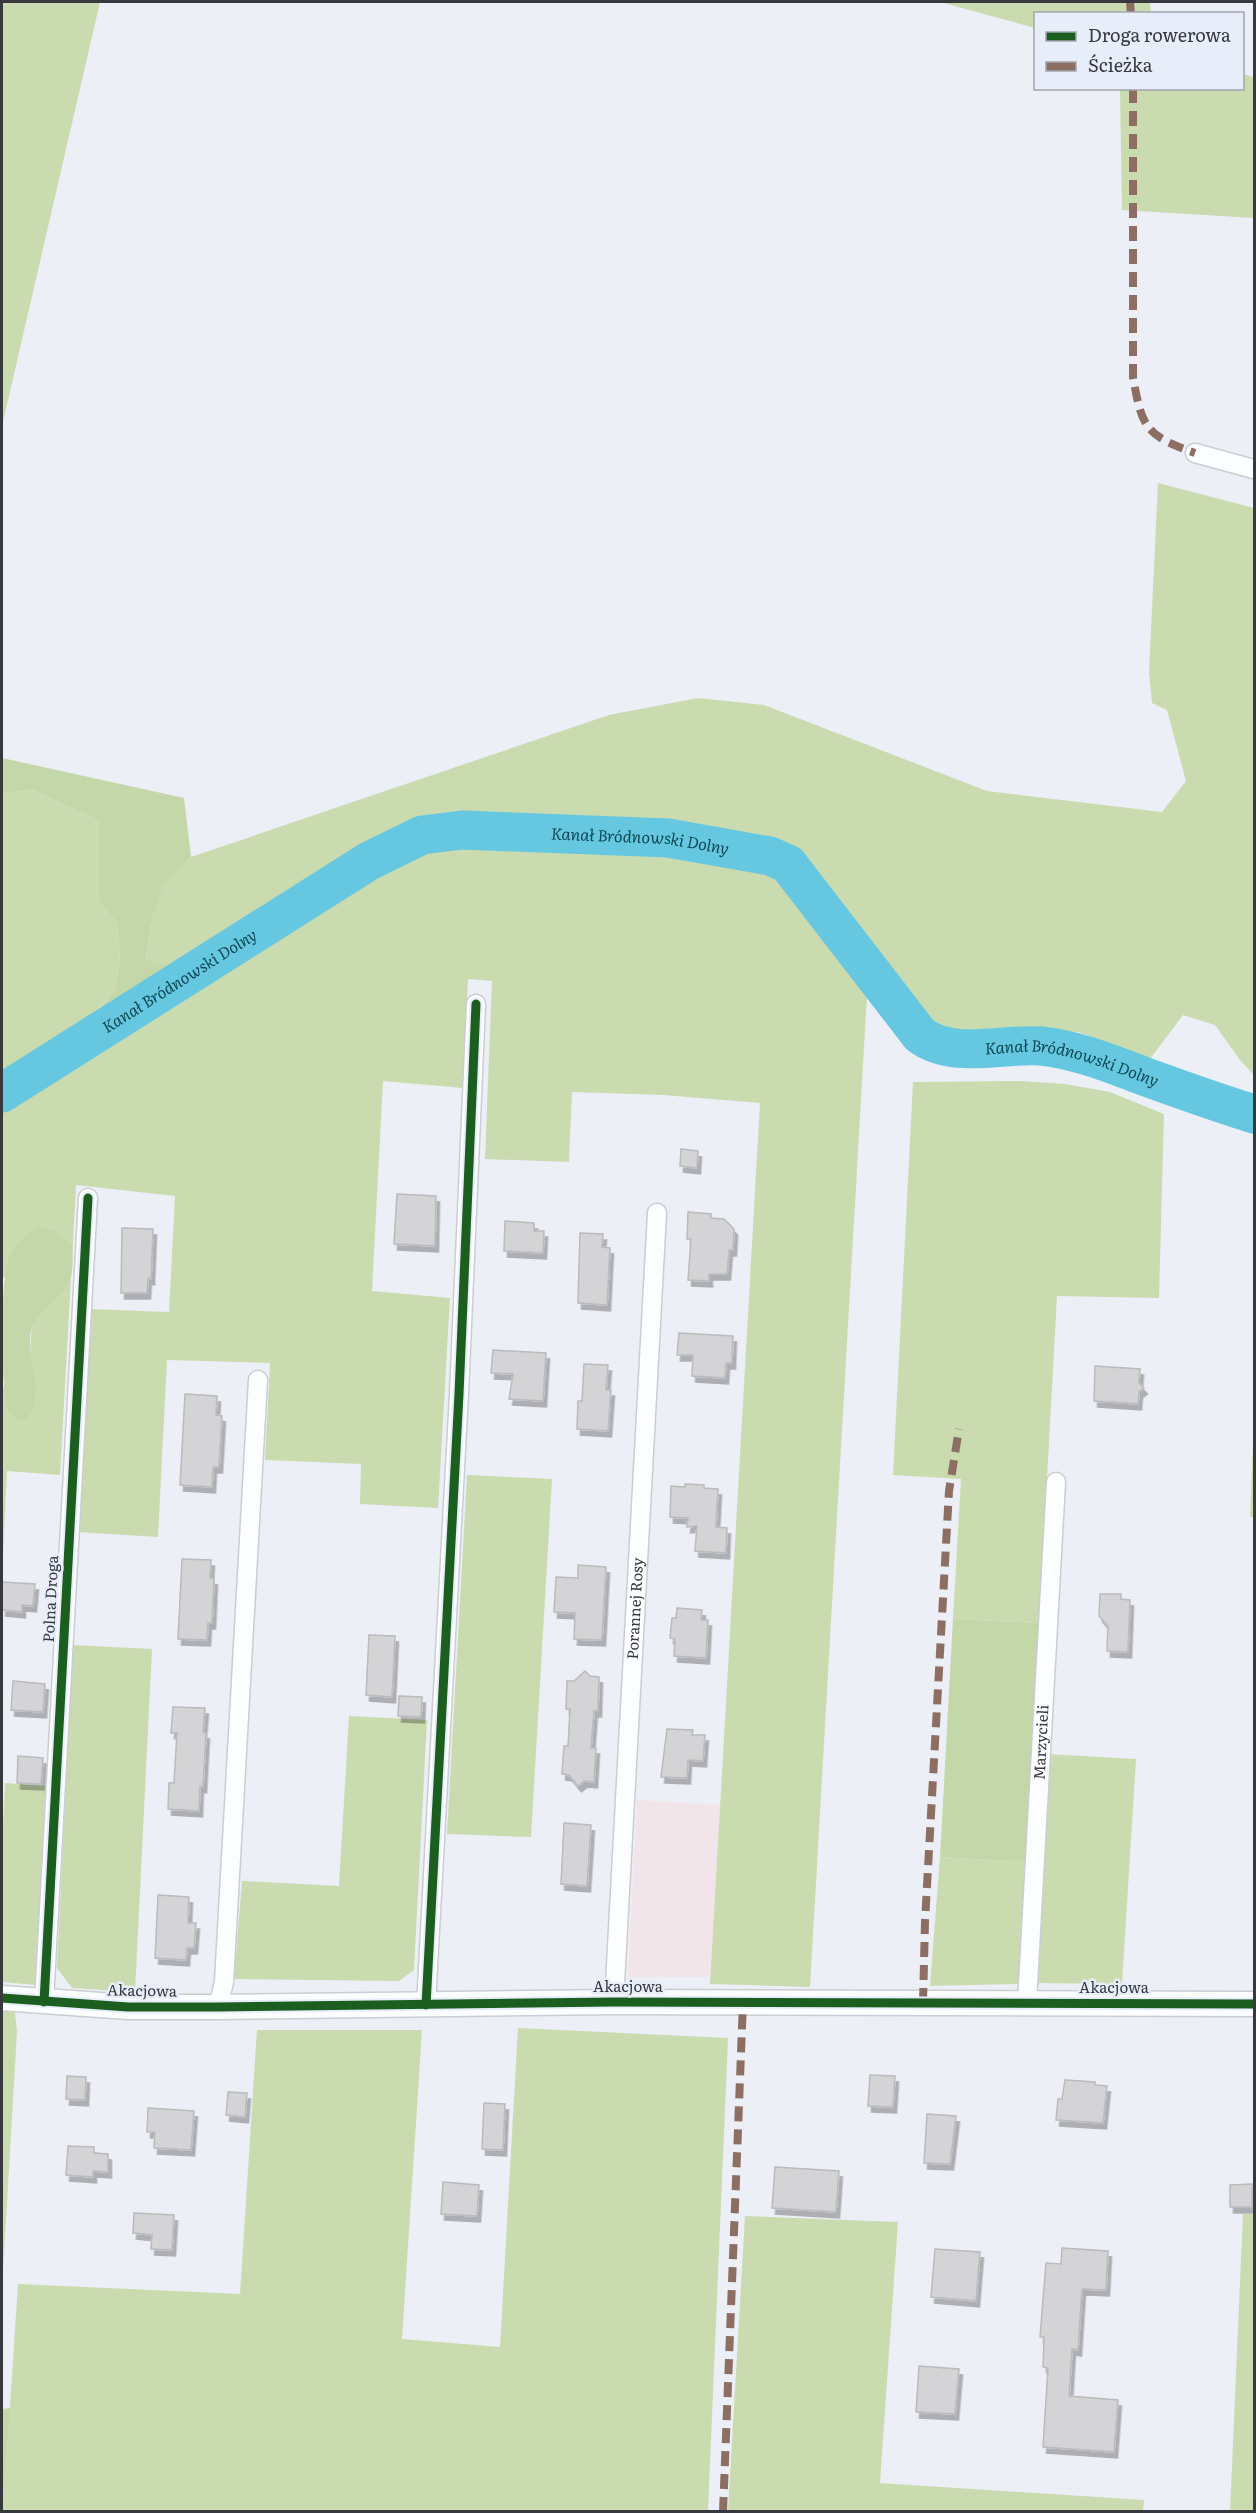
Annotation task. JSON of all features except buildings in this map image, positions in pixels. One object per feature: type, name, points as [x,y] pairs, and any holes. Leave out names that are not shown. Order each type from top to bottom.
[{"type":"street","points":[[1195,453],[1254,469]]},
{"type":"street","points":[[426,2005],[459,1394],[476,1004]]},
{"type":"street","name":"Polna Droga","points":[[44,2002],[88,1198]]},
{"type":"street","name":"Porannej Rosy","points":[[614,2002],[657,1213]]},
{"type":"street","points":[[218,2007],[225,1970],[258,1380]]},
{"type":"street","name":"Marzycieli","points":[[1027,2003],[1056,1482]]},
{"type":"street","name":"Akacjowa","points":[[2,1998],[128,2007],[614,2002],[1254,2004]]},
{"type":"shaded area","points":[[637,1800],[721,1805],[712,1977],[628,1977]]},
{"type":"green space","points":[[2,2],[100,2],[2,426]]},
{"type":"green space","points":[[940,2],[1150,2],[1151,12],[1034,12],[1034,28]]},
{"type":"green space","points":[[1244,74],[1254,77],[1254,218],[1122,210],[1120,90],[1244,90]]},
{"type":"green space","points":[[1158,483],[1254,508],[1254,1075],[1240,1060],[1215,1025],[1183,1015],[1150,1059],[1078,1032],[932,1029],[918,1058],[867,995],[810,1987],[710,1984],[760,1103],[663,1095],[572,1092],[569,1162],[485,1159],[492,981],[468,979],[463,1088],[383,1081],[372,1291],[450,1298],[438,1508],[360,1504],[361,1464],[265,1460],[270,1363],[167,1360],[158,1537],[78,1532],[89,1309],[169,1312],[175,1196],[76,1185],[73,1243],[54,1230],[3,1278],[3,1387],[35,1402],[31,1332],[41,1313],[71,1278],[60,1475],[7,1471],[2,1577],[2,793],[33,790],[99,821],[99,902],[117,923],[120,961],[115,990],[98,1010],[170,969],[146,961],[153,917],[163,885],[191,857],[609,715],[698,698],[764,705],[987,791],[1162,812],[1186,781],[1167,710],[1152,703],[1149,672]]},
{"type":"green space","points":[[2,758],[184,798],[191,857],[163,886],[153,917],[146,960],[171,968],[97,1012],[115,990],[120,961],[117,923],[99,902],[99,821],[33,790],[2,793]]},
{"type":"green space","points":[[1020,1081],[1065,1084],[1110,1092],[1164,1114],[1159,1298],[1057,1296],[1039,1623],[953,1619],[961,1479],[893,1475],[913,1082]]},
{"type":"green space","points":[[37,1227],[54,1230],[73,1243],[72,1266],[70,1280],[66,1287],[36,1320],[32,1328],[30,1346],[35,1393],[31,1413],[24,1421],[10,1414],[6,1401],[3,1361],[4,1288],[11,1252]]},
{"type":"green space","points":[[1254,1417],[1254,1517],[1250,1517]]},
{"type":"green space","points":[[467,1475],[552,1479],[531,1837],[447,1834]]},
{"type":"green space","points":[[953,1619],[1039,1623],[1026,1862],[940,1857]]},
{"type":"green space","points":[[73,1645],[152,1649],[135,1992],[72,1988],[57,1968]]},
{"type":"green space","points":[[349,1716],[427,1720],[414,1970],[399,1981],[234,1979],[242,1881],[339,1886]]},
{"type":"green space","points":[[1047,1754],[1136,1759],[1122,1984],[1035,1983]]},
{"type":"green space","points":[[5,1783],[46,1786],[36,1985],[2,1982],[2,1844]]},
{"type":"green space","points":[[940,1857],[1026,1862],[1020,1984],[930,1986]]},
{"type":"green space","points":[[2,2011],[15,2012],[17,2032],[3,2271]]},
{"type":"green space","points":[[518,2028],[728,2038],[708,2511],[3,2512],[18,2284],[240,2294],[257,2030],[422,2030],[402,2339],[500,2347]]},
{"type":"green space","points":[[1243,2214],[1254,2214],[1254,2511],[1230,2512]]},
{"type":"green space","points":[[745,2216],[898,2222],[880,2483],[1144,2500],[1143,2511],[728,2511]]},
{"type":"green space","points":[[10,2408],[3,2511],[2,2511],[2,2409]]},
{"type":"waterway","name":"Kanał Bródnowski Dolny","points":[[2,1093],[369,861],[422,835],[462,830],[668,838],[770,856],[788,864],[920,1035],[933,1043],[963,1049],[1041,1046],[1068,1051],[1254,1114]]},
{"type":"marked path","points":[[1130,2],[1131,12]]},
{"type":"marked path","points":[[1133,90],[1133,377],[1139,408],[1149,427],[1165,441],[1195,453]]},
{"type":"marked path","points":[[923,2003],[925,1922],[949,1491],[959,1429]]},
{"type":"marked path","points":[[723,2512],[743,2002]]},
{"type":"cycle path","points":[[426,2005],[459,1394],[476,1004]]},
{"type":"cycle path","points":[[44,2002],[88,1198]]},
{"type":"cycle path","points":[[2,1998],[128,2007],[614,2002],[1254,2004]]}]
